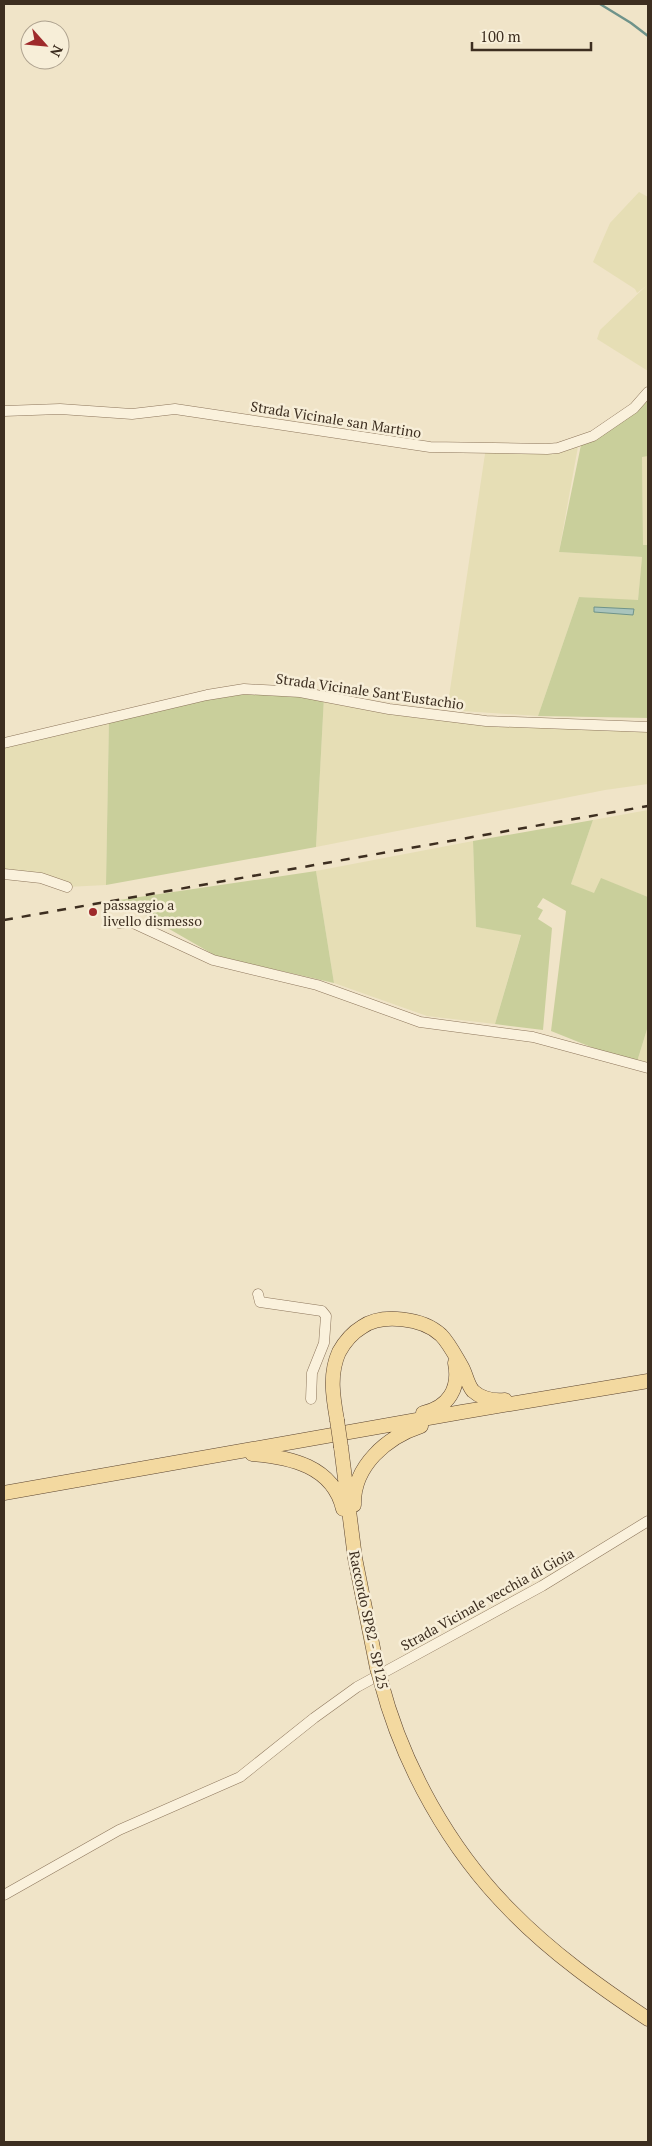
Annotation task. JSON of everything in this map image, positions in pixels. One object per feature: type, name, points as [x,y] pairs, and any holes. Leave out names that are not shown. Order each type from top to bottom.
[{"type":"main road","name":"Raccordo SP82 - SP125","points":[[545,1399],[497,1401],[480,1395],[467,1382],[462,1368],[440,1334],[416,1322],[384,1320],[362,1326],[346,1342],[334,1367],[332,1387],[342,1447],[354,1548],[381,1682],[405,1749],[425,1791],[446,1827],[478,1874],[510,1910],[556,1953],[648,2019]]},
{"type":"main road","points":[[365,1429],[431,1411],[444,1404],[456,1387],[457,1378],[453,1354]]},
{"type":"main road","points":[[4,1493],[648,1381]]},
{"type":"main road","points":[[354,1548],[354,1498],[361,1474],[367,1464],[385,1444],[394,1438],[462,1412]]},
{"type":"main road","points":[[227,1453],[285,1458],[300,1462],[326,1477],[341,1501],[354,1548]]},
{"type":"street","name":"Strada Vicinale san Martino","points":[[4,411],[60,409],[132,414],[174,409],[430,447],[538,449],[558,448],[593,436],[634,408],[648,392]]},
{"type":"street","name":"Strada Vicinale Sant'Eustachio","points":[[4,743],[207,695],[244,690],[300,692],[389,709],[486,721],[648,727]]},
{"type":"street","points":[[4,874],[41,878],[67,887]]},
{"type":"street","points":[[119,923],[131,922],[213,960],[317,986],[420,1022],[533,1037],[648,1068]]},
{"type":"street","points":[[258,1294],[260,1302],[322,1311],[326,1316],[324,1343],[312,1373],[311,1399]]},
{"type":"street","name":"Strada Vicinale vecchia di Gioia","points":[[4,1895],[127,1826],[240,1777],[314,1718],[357,1687],[542,1586],[648,1521]]},
{"type":"shaded area","points":[[639,192],[648,197],[648,371],[597,339],[600,330],[646,286],[637,293],[635,289],[593,262],[610,223]]},
{"type":"shaded area","points":[[579,441],[559,552],[642,557],[638,601],[579,597],[538,716],[447,710],[486,447],[528,450]]},
{"type":"shaded area","points":[[642,456],[648,456],[648,545],[643,545]]},
{"type":"shaded area","points":[[324,697],[449,718],[648,727],[648,784],[605,790],[316,847]]},
{"type":"shaded area","points":[[109,718],[106,885],[67,887],[4,875],[4,743]]},
{"type":"shaded area","points":[[648,810],[648,897],[602,879],[594,894],[571,884],[593,820]]},
{"type":"shaded area","points":[[473,841],[476,927],[521,934],[495,1024],[427,1016],[334,983],[316,871]]},
{"type":"shaded area","points":[[648,1026],[648,1068],[636,1065]]},
{"type":"green space","points":[[648,397],[648,456],[642,457],[643,545],[648,545],[648,718],[538,716],[579,597],[638,600],[642,557],[559,552],[582,440]]},
{"type":"green space","points":[[255,689],[324,697],[316,847],[106,885],[109,718]]},
{"type":"green space","points":[[593,820],[571,884],[594,893],[601,878],[648,897],[648,1026],[636,1065],[551,1031],[566,911],[543,898],[537,907],[543,910],[538,919],[552,928],[543,1030],[495,1024],[521,935],[476,927],[473,841]]},
{"type":"green space","points":[[316,871],[334,983],[216,956],[119,900]]},
{"type":"water","points":[[594,607],[634,609],[633,615],[594,612]]},
{"type":"waterway","points":[[600,4],[648,36]]},
{"type":"railway","points":[[4,920],[648,806]]},
{"type":"place","name":"passaggio a livello dismesso","points":[[93,912]]}]
